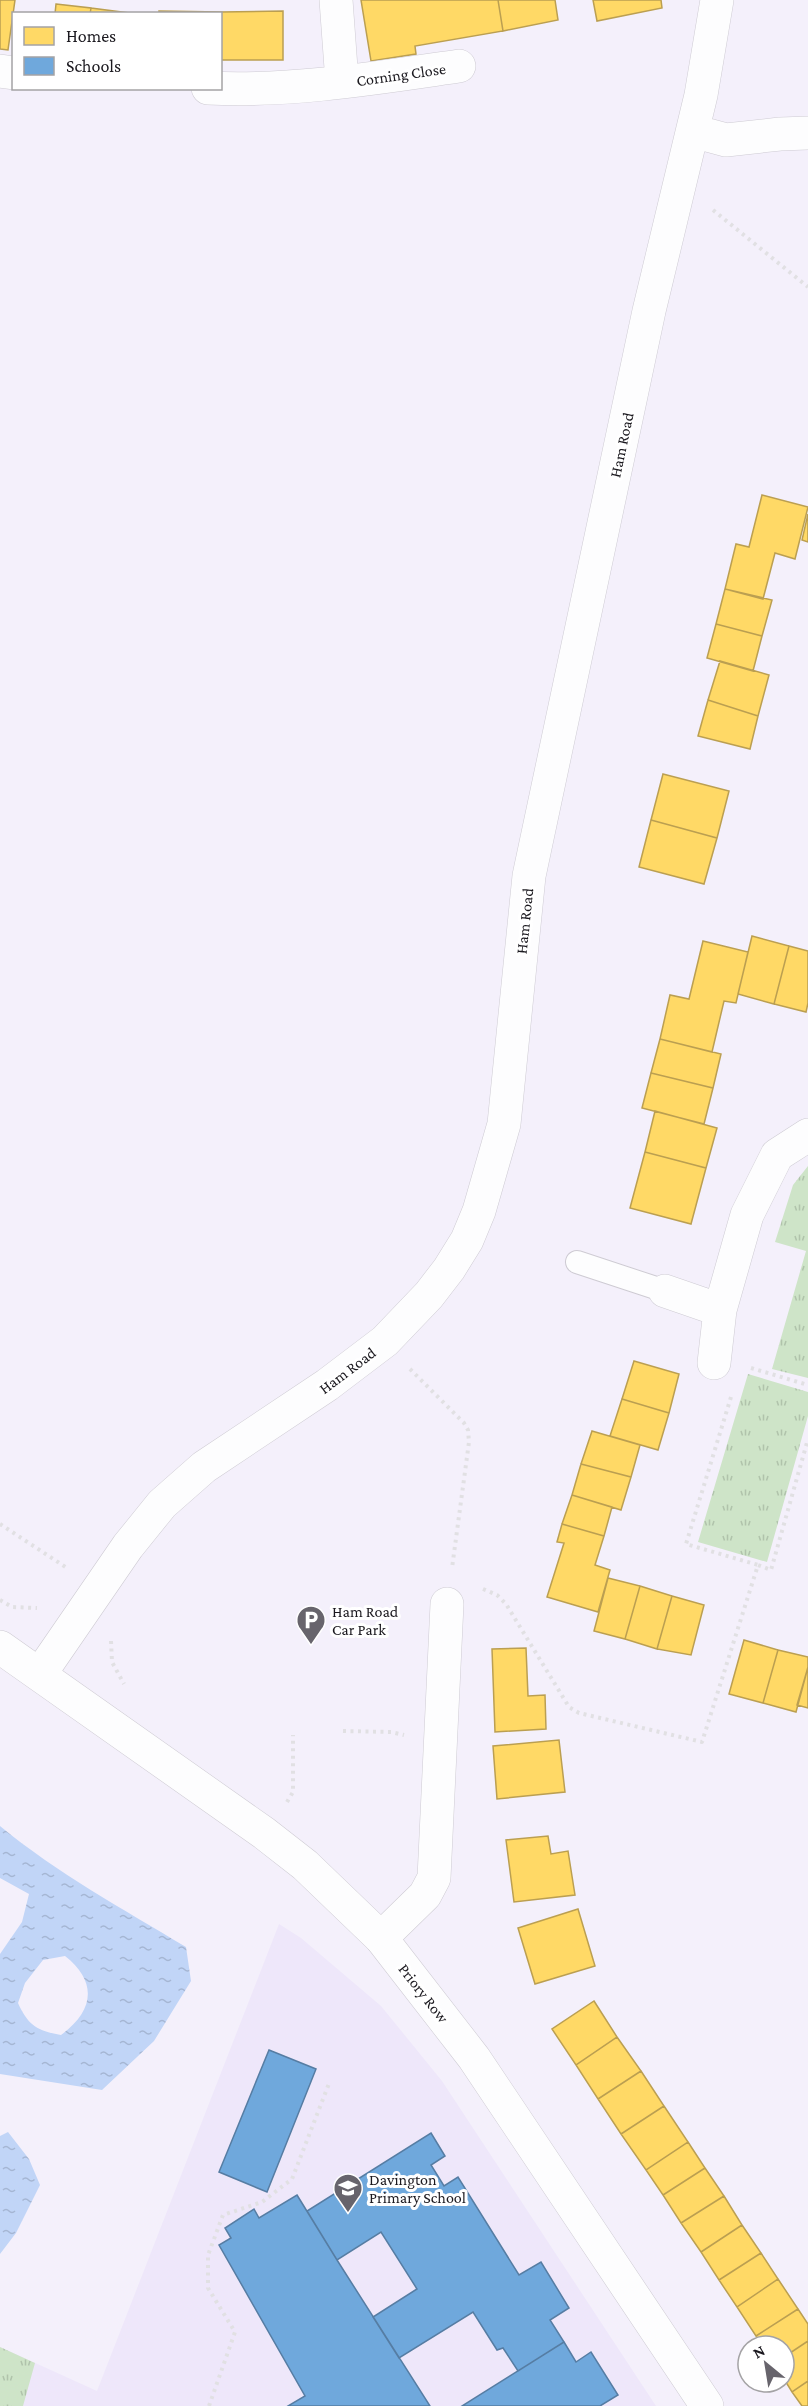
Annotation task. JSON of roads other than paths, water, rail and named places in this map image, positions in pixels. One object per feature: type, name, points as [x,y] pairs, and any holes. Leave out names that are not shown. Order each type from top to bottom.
[{"type":"street","name":"Corning Close","points":[[336,0],[342,82]]},
{"type":"street","name":"Ham Road","points":[[40,1674],[128,1546],[162,1504],[204,1467],[327,1385],[385,1341],[429,1295],[467,1240],[479,1211],[504,1124],[529,876],[647,323],[702,95],[717,0]]},
{"type":"street","name":"Corning Close","points":[[222,89],[342,82],[459,66]]},
{"type":"street","points":[[693,131],[726,140],[808,133]]},
{"type":"street","points":[[728,1364],[720,1310],[747,1215],[777,1155],[808,1135]]},
{"type":"street","points":[[665,1291],[720,1310]]},
{"type":"street","points":[[381,1938],[425,1895],[434,1878],[448,1592]]},
{"type":"street","name":"Priory Row","points":[[0,1647],[189,1778],[297,1858],[381,1938],[474,2058],[707,2406]]},
{"type":"lane","points":[[577,1262],[665,1291]]},
{"type":"water","points":[[0,1826],[67,1875],[186,1947],[191,1981],[154,2041],[102,2090],[0,2074],[0,1954],[22,1922],[29,1894],[0,1878]],"holes":[[[65,1956],[83,1976],[88,1996],[80,2016],[61,2035],[34,2026],[18,2003],[25,1983],[43,1960]]]},
{"type":"water","points":[[8,2132],[29,2159],[40,2185],[16,2233],[0,2254],[0,2136]]},
{"type":"place","name":"Ham Road Car Park","points":[[311,1646]]},
{"type":"place","name":"Davington Primary School","points":[[348,2214]]}]
